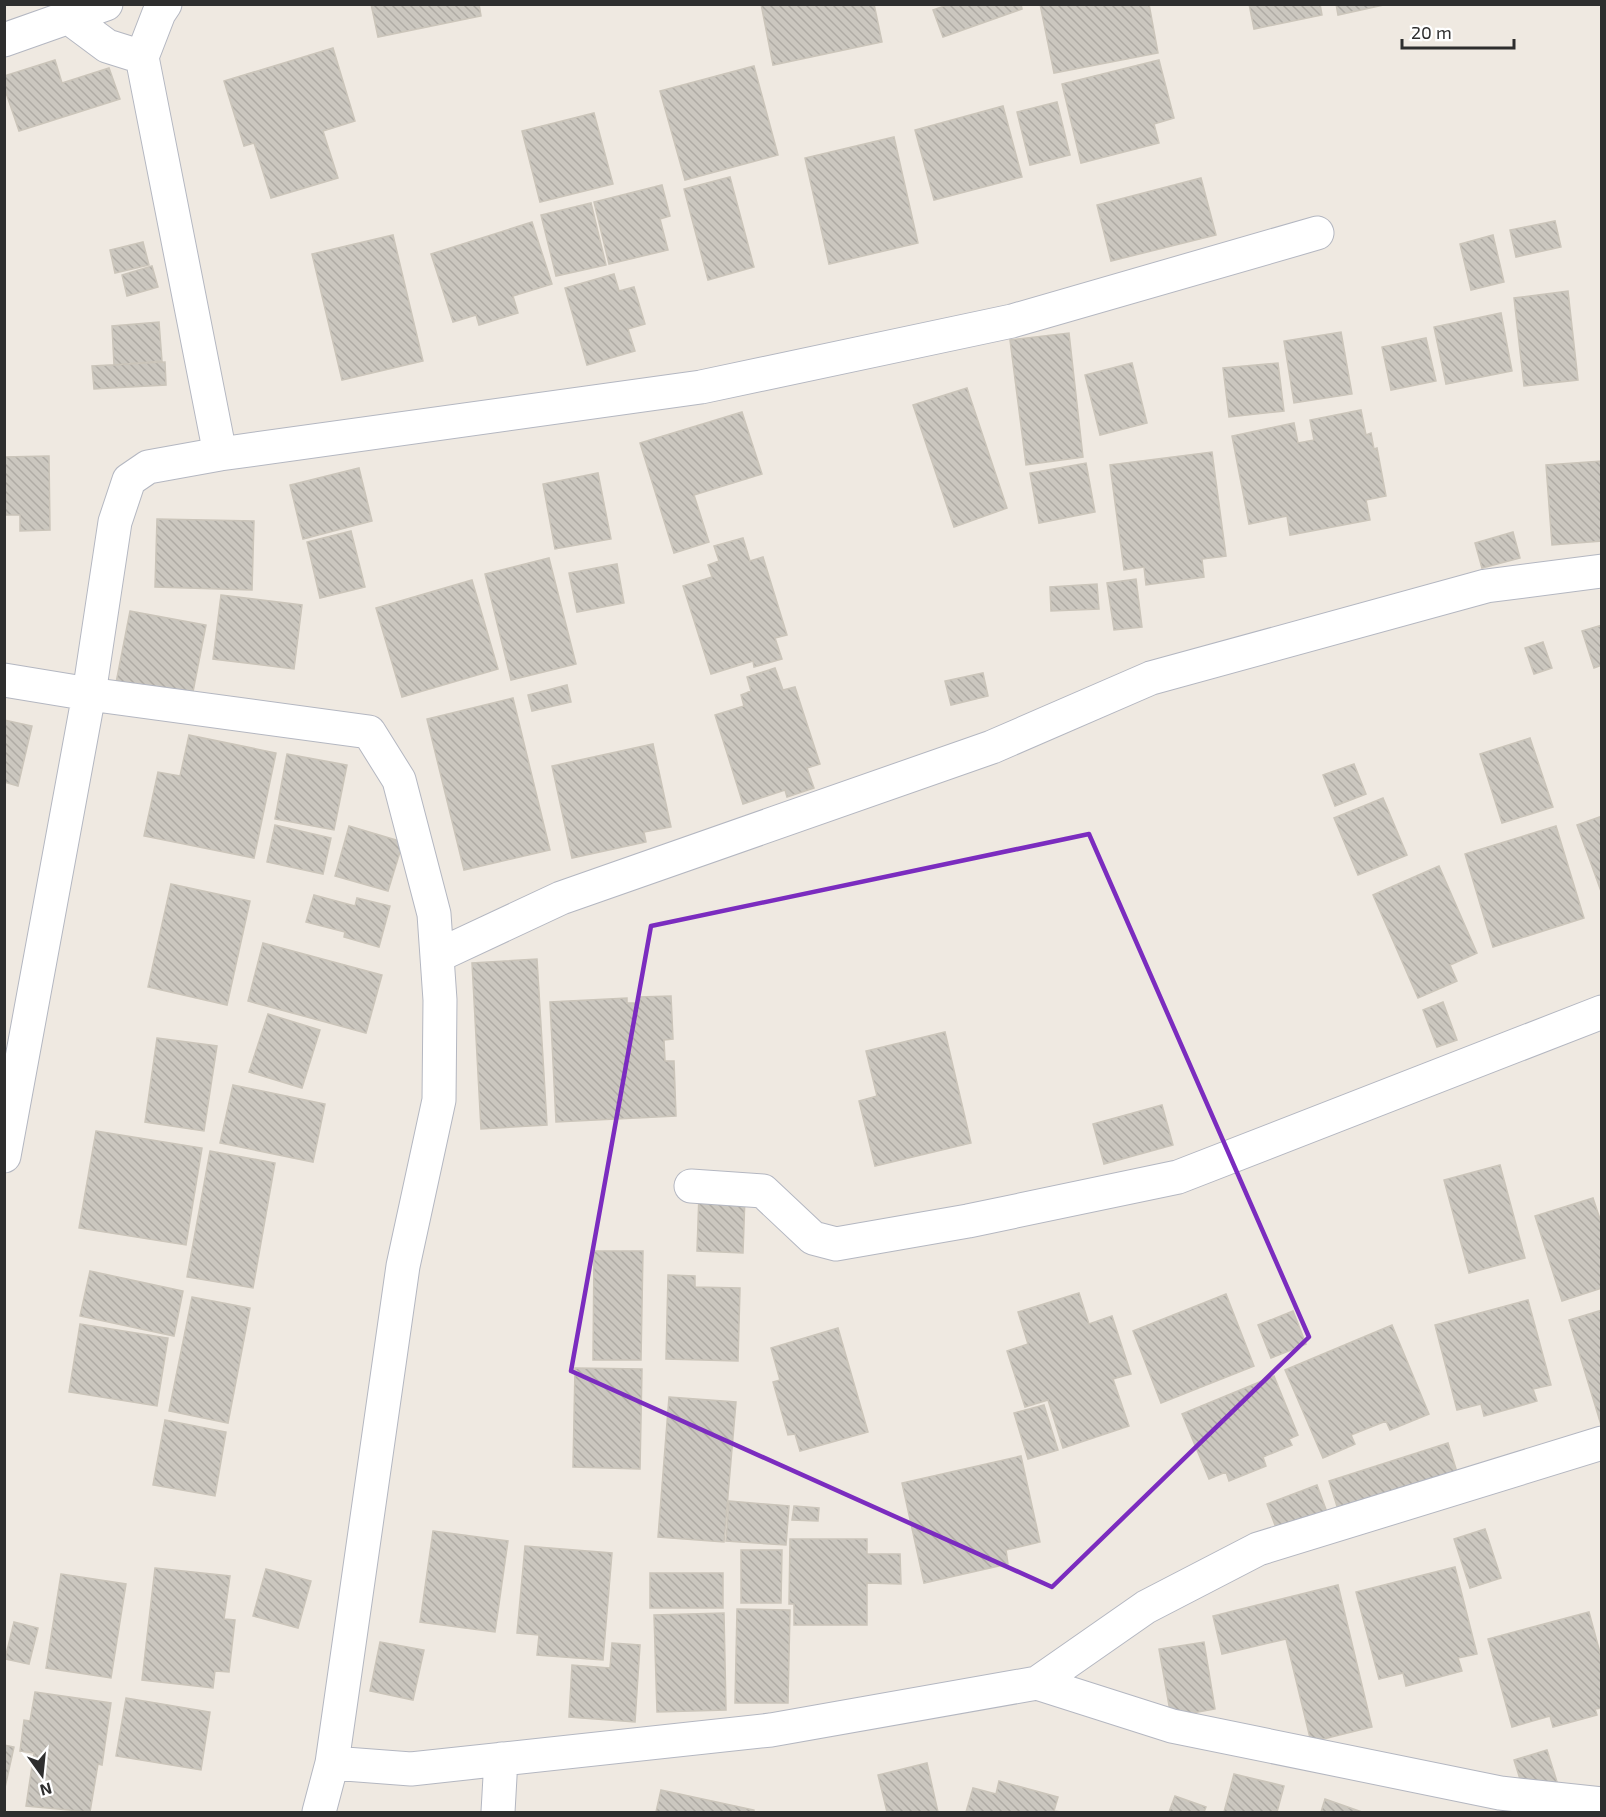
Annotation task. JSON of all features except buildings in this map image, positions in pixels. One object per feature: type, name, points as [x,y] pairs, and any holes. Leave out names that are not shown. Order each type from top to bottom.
[{"type":"street","points":[[4,40],[106,4]]},
{"type":"street","points":[[165,4],[159,13],[142,57],[220,454]]},
{"type":"street","points":[[68,18],[107,46],[142,57]]},
{"type":"street","points":[[4,1156],[89,694],[115,522],[129,480],[148,467],[220,454],[700,387],[1012,321],[1317,233]]},
{"type":"street","points":[[437,956],[561,898],[992,747],[1151,678],[1486,586],[1602,571]]},
{"type":"street","points":[[4,680],[89,694],[369,732],[399,780],[434,914],[440,1000],[439,1100],[403,1266],[332,1763],[319,1812]]},
{"type":"street","points":[[691,1186],[763,1191],[813,1238],[825,1243],[836,1244],[968,1221],[1178,1177],[1602,1012]]},
{"type":"street","points":[[332,1763],[411,1769],[771,1730],[1037,1683],[1146,1607],[1258,1549],[1602,1443]]},
{"type":"street","points":[[1037,1683],[1172,1726],[1500,1793],[1602,1804]]},
{"type":"street","points":[[498,1812],[501,1759]]},
{"type":"highlighted area","points":[[1089,834],[1309,1337],[1052,1587],[571,1371],[651,926]]}]
